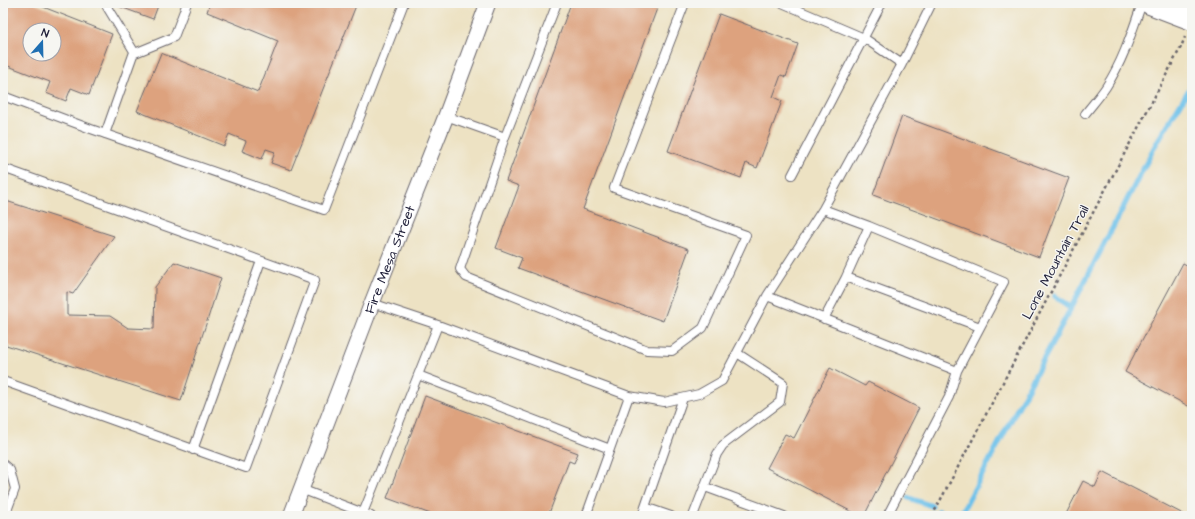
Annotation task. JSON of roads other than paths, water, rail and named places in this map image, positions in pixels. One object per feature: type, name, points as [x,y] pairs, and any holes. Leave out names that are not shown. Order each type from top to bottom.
[{"type":"street","name":"Fire Mesa Street","points":[[291,516],[372,303],[446,116],[488,3]]},
{"type":"street","points":[[1150,3],[1183,13]]},
{"type":"lane","points":[[108,3],[107,7],[134,52]]},
{"type":"lane","points":[[134,52],[135,53],[174,37],[187,3]]},
{"type":"lane","points":[[3,96],[105,134],[324,210],[404,3]]},
{"type":"lane","points":[[557,3],[505,137],[460,268],[466,277],[647,350],[672,351],[703,328],[746,235],[614,188],[685,3]]},
{"type":"lane","points":[[782,3],[864,38],[902,64]]},
{"type":"lane","points":[[792,175],[882,3]]},
{"type":"lane","points":[[372,303],[438,325],[629,396],[664,402],[699,394],[722,381],[767,296],[823,209],[902,64],[932,3]]},
{"type":"lane","points":[[1085,114],[1106,87],[1120,60],[1142,3]]},
{"type":"lane","points":[[105,134],[134,52]]},
{"type":"lane","points":[[446,116],[505,137]]},
{"type":"lane","points":[[3,168],[315,280],[246,468],[3,381]]},
{"type":"lane","points":[[823,209],[869,226],[1004,282],[956,371],[949,398],[887,516]]},
{"type":"lane","points":[[824,319],[846,277],[869,226]]},
{"type":"lane","points":[[193,450],[261,261]]},
{"type":"lane","points":[[846,277],[980,327]]},
{"type":"lane","points":[[767,296],[956,371]]},
{"type":"lane","points":[[301,489],[367,514],[438,325]]},
{"type":"lane","points":[[693,516],[718,454],[724,445],[780,402],[783,382],[737,353]]},
{"type":"lane","points":[[418,375],[610,450]]},
{"type":"lane","points":[[586,516],[629,396]]},
{"type":"lane","points":[[642,516],[683,398]]},
{"type":"lane","points":[[3,464],[10,470],[14,489],[5,516]]},
{"type":"lane","points":[[705,487],[784,516]]},
{"type":"lane","points":[[645,507],[671,516]]},
{"type":"waterway","points":[[960,516],[1071,308],[1157,142],[1192,85]]},
{"type":"waterway","points":[[1055,296],[1071,308]]},
{"type":"waterway","points":[[909,498],[932,506]]},
{"type":"waterway","points":[[939,511],[947,516]]}]
